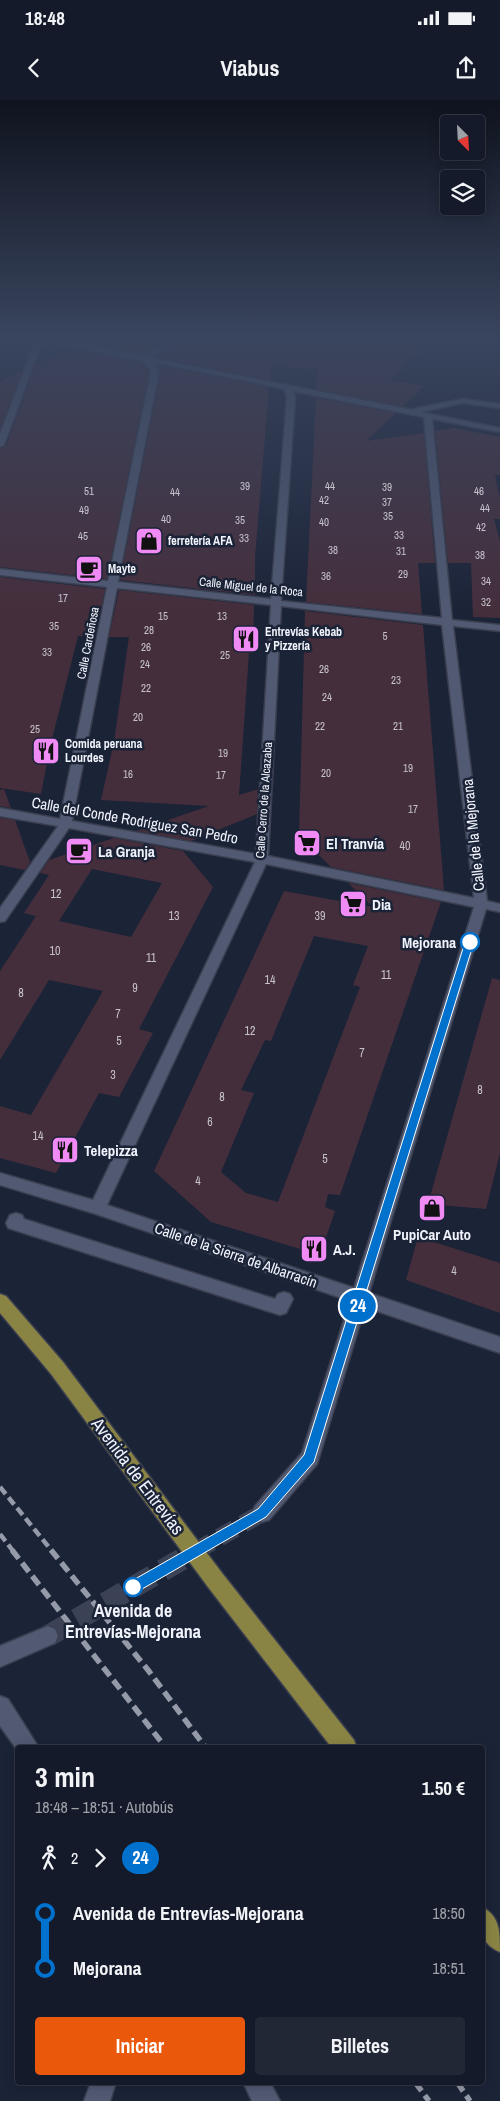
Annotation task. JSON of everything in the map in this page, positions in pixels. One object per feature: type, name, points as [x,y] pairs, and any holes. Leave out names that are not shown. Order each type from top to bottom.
[{"type":"main road","name":"Avenida de Entrevías","points":[[0,1301],[58,1368],[215,1580],[344,1745]]},
{"type":"main road","points":[[485,1922],[500,1940]]},
{"type":"street","points":[[0,445],[7,427]]},
{"type":"street","name":"Calle Cardeñosa","points":[[0,918],[65,825],[144,427]]},
{"type":"street","name":"Calle Cerro de la Alcazaba","points":[[97,1208],[262,859],[276,603],[289,427]]},
{"type":"street","name":"Calle de la Mejorana","points":[[262,1513],[310,1458],[481,904],[447,622],[429,427]]},
{"type":"street","points":[[487,427],[500,430]]},
{"type":"street","name":"Calle Miguel de la Roca","points":[[0,572],[500,628]]},
{"type":"street","name":"Calle del Conde Rodríguez San Pedro","points":[[0,812],[262,859],[500,908]]},
{"type":"street","name":"Calle de la Sierra de Albarracín","points":[[0,1179],[97,1208],[500,1345]]},
{"type":"street","points":[[16,1220],[14,1224],[280,1308],[284,1299]]},
{"type":"street","points":[[0,1657],[48,1636]]},
{"type":"street","points":[[0,1707],[26,1745]]},
{"type":"street","points":[[97,2101],[103,2085]]},
{"type":"street","points":[[257,2085],[267,2101]]},
{"type":"building","points":[[13,427],[138,427],[107,579],[0,567],[0,449],[6,446]]},
{"type":"building","points":[[150,427],[266,427],[255,557],[255,595],[120,580]]},
{"type":"building","points":[[315,427],[381,427],[366,441],[424,433],[435,563],[418,563],[422,614],[306,602]]},
{"type":"building","points":[[454,428],[500,437],[500,475],[495,475],[500,499],[500,519],[494,519],[500,541],[500,618],[473,617],[471,563],[448,563],[435,431]]},
{"type":"building","points":[[0,577],[105,589],[95,637],[78,636],[50,747],[41,794],[0,788]]},
{"type":"building","points":[[119,590],[254,605],[253,653],[249,653],[239,795],[258,789],[257,814],[191,841],[136,831],[209,806],[101,800],[114,742],[129,637],[109,637]]},
{"type":"building","points":[[305,611],[423,625],[444,890],[331,867],[299,836]]},
{"type":"building","points":[[4,789],[11,808],[0,806],[0,790]]},
{"type":"building","points":[[0,818],[15,820],[30,862],[25,870],[0,865]]},
{"type":"building","points":[[114,838],[183,851],[213,887],[139,1029],[153,1033],[119,1097],[99,1093],[56,1173],[0,1158],[0,1106],[31,1115],[103,991],[49,980],[0,1060],[0,971],[36,916],[24,913],[49,875],[40,873],[49,860]],"holes":[[[92,869],[162,883],[131,937],[59,921]]]},
{"type":"building","points":[[348,883],[441,902],[340,1195],[328,1194],[325,1207],[335,1211],[320,1255],[211,1222],[154,1171],[284,891],[373,907]],"holes":[[[314,936],[368,946],[353,985],[360,987],[278,1202],[246,1193],[221,1172],[254,1093],[241,1090],[265,1040],[271,1041]]]},
{"type":"building","points":[[492,978],[500,980],[500,1153],[486,1209],[428,1204]]},
{"type":"building","points":[[418,1237],[500,1263],[500,1313],[406,1280]]},
{"type":"tunnel","points":[[196,1551],[262,1513]]},
{"type":"tunnel","points":[[48,1636],[198,1550]]},
{"type":"railway","points":[[0,1487],[52,1551]]},
{"type":"railway","points":[[0,1534],[13,1551]]},
{"type":"railway","points":[[12,1550],[164,1745]]},
{"type":"railway","points":[[51,1550],[148,1670],[204,1745]]},
{"type":"railway","points":[[417,2085],[429,2101]]},
{"type":"railway","points":[[459,2085],[470,2101]]},
{"type":"bus line","name":"24","points":[[133,1587],[262,1513],[310,1458],[470,942]]},
{"type":"place","name":"ferretería AFA","points":[[149,541]]},
{"type":"place","name":"Mayte","points":[[89,569]]},
{"type":"place","name":"Entrevías Kebab y Pizzería","points":[[246,639]]},
{"type":"place","name":"Comida peruana Lourdes","points":[[46,751]]},
{"type":"place","name":"El Tranvía","points":[[307,843]]},
{"type":"place","name":"La Granja","points":[[79,851]]},
{"type":"place","name":"Dia","points":[[353,904]]},
{"type":"place","name":"Mejorana","points":[[470,942]]},
{"type":"place","name":"Telepizza","points":[[65,1150]]},
{"type":"place","name":"PupiCar Auto","points":[[432,1208]]},
{"type":"place","name":"A.J.","points":[[314,1249]]},
{"type":"place","name":"Avenida de Entrevías-Mejorana","points":[[133,1587]]}]
